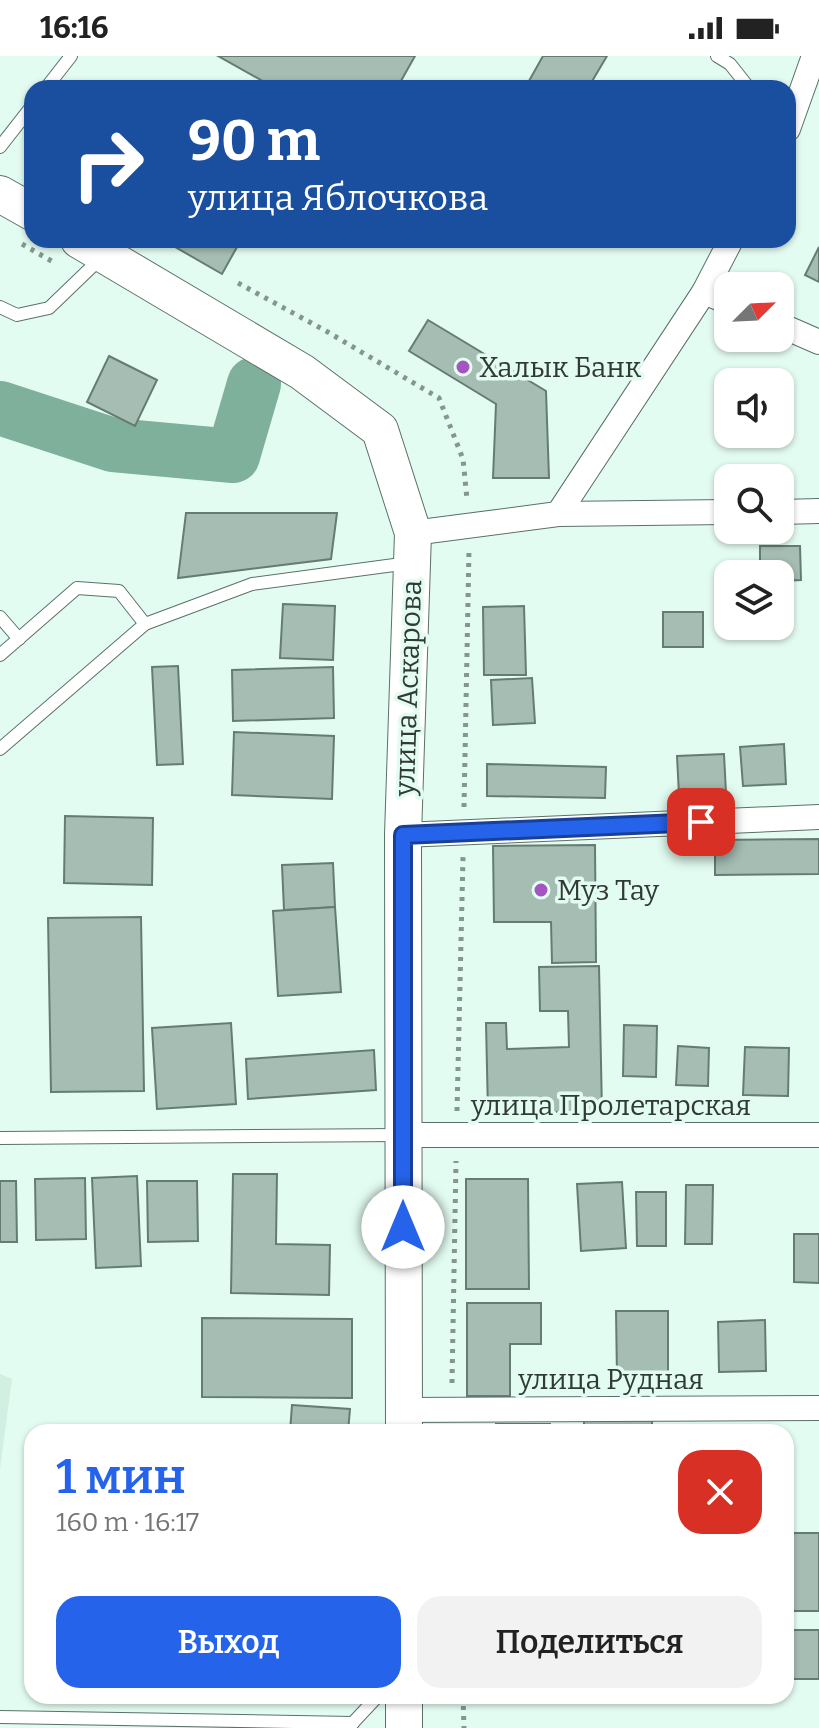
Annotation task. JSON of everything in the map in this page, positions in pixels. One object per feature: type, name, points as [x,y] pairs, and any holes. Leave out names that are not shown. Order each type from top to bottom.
[{"type":"main road","points":[[0,194],[23,226]]},
{"type":"main road","name":"улица Аскарова","points":[[88,258],[209,316],[302,372],[380,430],[412,548],[403,835],[404,1421]]},
{"type":"main road","points":[[404,1704],[404,1728]]},
{"type":"street","points":[[796,108],[815,59]]},
{"type":"street","points":[[558,514],[704,292],[727,248]]},
{"type":"street","points":[[704,292],[714,296]]},
{"type":"street","points":[[794,331],[819,342]]},
{"type":"street","points":[[794,512],[819,511]]},
{"type":"street","points":[[412,548],[558,514],[714,512]]},
{"type":"street","points":[[403,835],[819,817]]},
{"type":"street","name":"улица Пролетарская","points":[[402,1135],[819,1135]]},
{"type":"street","name":"улица Рудная","points":[[404,1421],[819,1408]]},
{"type":"lane","points":[[52,80],[71,56]]},
{"type":"lane","points":[[717,56],[733,60],[744,80]]},
{"type":"lane","points":[[0,147],[24,116]]},
{"type":"lane","points":[[0,307],[17,315],[49,308],[88,258]]},
{"type":"lane","points":[[0,749],[145,624],[252,584],[412,548]]},
{"type":"lane","points":[[0,655],[77,588],[119,591],[145,624]]},
{"type":"lane","points":[[0,617],[19,639]]},
{"type":"lane","points":[[0,1138],[402,1135]]},
{"type":"lane","points":[[0,1717],[102,1724],[351,1725],[371,1704]]},
{"type":"path","points":[[68,248],[88,258]]},
{"type":"path","points":[[238,283],[326,331]]},
{"type":"path","points":[[463,1704],[464,1728]]},
{"type":"shaded area","points":[[0,1374],[12,1379],[0,1469]]},
{"type":"building","points":[[218,56],[415,56],[402,80],[261,80]]},
{"type":"building","points":[[543,56],[607,56],[593,80],[530,80]]},
{"type":"building","points":[[819,247],[819,282],[805,275]]},
{"type":"building","points":[[177,248],[236,248],[222,274]]},
{"type":"building","points":[[428,320],[546,391],[549,478],[493,478],[496,404],[409,351]]},
{"type":"building","points":[[109,356],[157,380],[135,426],[87,402]]},
{"type":"building","points":[[186,513],[337,513],[331,559],[178,578]]},
{"type":"building","points":[[760,546],[800,546],[801,580],[794,580],[794,560],[760,560]]},
{"type":"building","points":[[283,604],[335,606],[333,660],[280,658]]},
{"type":"building","points":[[524,606],[526,675],[484,675],[483,607]]},
{"type":"building","points":[[663,612],[703,612],[703,647],[663,647]]},
{"type":"building","points":[[178,666],[183,764],[157,765],[152,667]]},
{"type":"building","points":[[333,667],[334,718],[233,721],[232,670]]},
{"type":"building","points":[[532,678],[535,723],[493,725],[491,680]]},
{"type":"building","points":[[234,732],[334,736],[332,799],[232,795]]},
{"type":"building","points":[[784,744],[786,784],[743,786],[740,747]]},
{"type":"building","points":[[724,754],[726,793],[679,795],[677,756]]},
{"type":"building","points":[[487,764],[606,767],[605,798],[487,796]]},
{"type":"building","points":[[65,816],[153,818],[152,885],[64,883]]},
{"type":"building","points":[[819,839],[819,874],[715,875],[715,840]]},
{"type":"building","points":[[595,845],[596,962],[552,963],[551,922],[494,922],[493,846]]},
{"type":"building","points":[[333,863],[335,907],[284,910],[282,865]]},
{"type":"building","points":[[335,907],[341,992],[278,996],[273,911]]},
{"type":"building","points":[[141,917],[144,1091],[51,1092],[48,918]]},
{"type":"building","points":[[599,966],[602,1111],[488,1113],[486,1023],[506,1023],[507,1049],[569,1047],[568,1011],[540,1011],[539,967]]},
{"type":"building","points":[[231,1023],[236,1104],[157,1109],[152,1028]]},
{"type":"building","points":[[624,1025],[657,1026],[656,1077],[623,1076]]},
{"type":"building","points":[[678,1046],[709,1048],[708,1086],[676,1085]]},
{"type":"building","points":[[745,1047],[789,1048],[788,1096],[743,1095]]},
{"type":"building","points":[[374,1050],[376,1090],[248,1099],[246,1059]]},
{"type":"building","points":[[233,1174],[277,1174],[276,1244],[330,1245],[329,1295],[231,1293]]},
{"type":"building","points":[[137,1176],[141,1266],[96,1268],[92,1178]]},
{"type":"building","points":[[85,1178],[86,1239],[36,1240],[35,1179]]},
{"type":"building","points":[[466,1179],[528,1179],[529,1289],[466,1289]]},
{"type":"building","points":[[0,1181],[16,1181],[17,1242],[0,1242]]},
{"type":"building","points":[[147,1181],[197,1181],[198,1241],[148,1242]]},
{"type":"building","points":[[622,1182],[626,1248],[581,1251],[577,1184]]},
{"type":"building","points":[[686,1185],[713,1185],[712,1244],[685,1244]]},
{"type":"building","points":[[636,1192],[666,1192],[666,1246],[637,1246]]},
{"type":"building","points":[[794,1234],[819,1234],[819,1283],[794,1282]]},
{"type":"building","points":[[467,1303],[541,1303],[541,1344],[510,1344],[510,1396],[467,1396]]},
{"type":"building","points":[[616,1311],[668,1311],[668,1377],[617,1377]]},
{"type":"building","points":[[202,1318],[352,1319],[352,1398],[202,1397]]},
{"type":"building","points":[[765,1320],[766,1371],[719,1372],[718,1322]]},
{"type":"building","points":[[292,1405],[350,1409],[349,1424],[291,1424]]},
{"type":"building","points":[[584,1420],[652,1420],[652,1424],[584,1424]]},
{"type":"building","points":[[794,1533],[819,1533],[819,1611],[794,1611]]},
{"type":"building","points":[[794,1630],[819,1630],[819,1679],[794,1679]]},
{"type":"waterway","points":[[0,408],[113,445],[233,456],[254,384]]},
{"type":"place","name":"Халык Банк","points":[[463,367]]},
{"type":"place","name":"Муз Тау","points":[[541,890]]},
{"type":"route","points":[[403,1227],[403,835],[701,822]]}]
